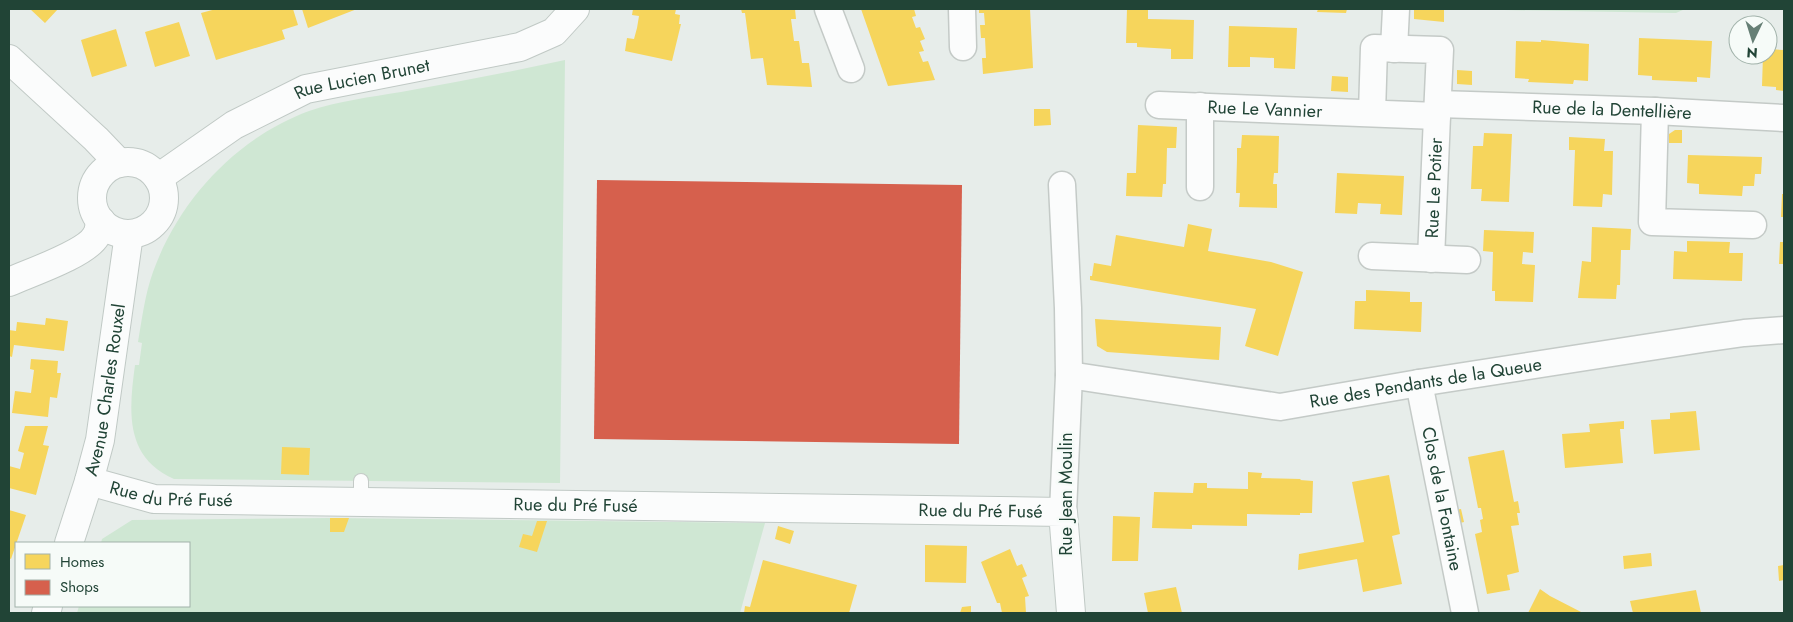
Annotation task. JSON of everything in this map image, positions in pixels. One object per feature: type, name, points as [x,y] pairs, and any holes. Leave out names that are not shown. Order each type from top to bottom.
[{"type":"street","name":"Rue Lucien Brunet","points":[[158,178],[234,125],[306,89],[520,47],[554,32],[575,9]]},
{"type":"street","points":[[828,9],[851,69]]},
{"type":"street","points":[[962,9],[963,47]]},
{"type":"street","points":[[1372,113],[1374,48],[1394,49],[1396,9]]},
{"type":"street","name":"Rue Le Potier","points":[[1394,49],[1440,50],[1431,259]]},
{"type":"street","points":[[9,59],[96,139],[119,163]]},
{"type":"street","name":"Rue Le Vannier","points":[[1159,105],[1372,113],[1438,110]]},
{"type":"street","points":[[1200,106],[1200,187]]},
{"type":"street","name":"Rue de la Dentellière","points":[[1438,110],[1655,111],[1784,118]]},
{"type":"street","points":[[1655,111],[1652,222],[1753,225]]},
{"type":"street","points":[[130,162],[140,164],[158,178],[163,188],[162,210],[149,227],[140,232],[129,234],[113,230],[100,221],[94,211],[92,199],[94,187],[99,177],[108,168],[119,163],[130,162]]},
{"type":"street","name":"Rue Jean Moulin","points":[[1062,186],[1069,375],[1064,512],[1071,613]]},
{"type":"street","points":[[9,282],[66,258],[87,246],[96,236],[100,221]]},
{"type":"street","name":"Avenue Charles Rouxel","points":[[69,542],[100,440],[129,234]]},
{"type":"street","name":"Rue Le Potier","points":[[1372,256],[1467,260]]},
{"type":"street","name":"Rue des Pendants de la Queue","points":[[1069,375],[1280,407],[1419,383],[1744,333],[1784,330]]},
{"type":"street","name":"Clos de la Fontaine","points":[[1419,383],[1465,613]]},
{"type":"street","name":"Rue du Pré Fusé","points":[[89,481],[154,499],[361,491],[1064,512]]},
{"type":"green space","points":[[1501,9],[1685,9],[1676,13]]},
{"type":"green space","points":[[565,60],[560,483],[174,479],[158,470],[146,458],[138,445],[134,431],[132,399],[135,365],[139,365],[142,343],[138,342],[148,289],[164,246],[178,220],[213,175],[234,155],[257,137],[309,111],[343,102],[463,81]]},
{"type":"green space","points":[[330,518],[765,523],[740,613],[77,613],[79,607],[190,607],[190,542],[101,542],[102,539],[132,520]]},
{"type":"building: Homes","points":[[30,9],[58,9],[45,23]]},
{"type":"building: Homes","points":[[216,9],[293,9],[298,25],[282,30],[285,39],[216,60],[201,13]]},
{"type":"building: Homes","points":[[302,9],[357,9],[308,28]]},
{"type":"building: Homes","points":[[633,9],[676,9],[675,14],[680,15],[679,24],[681,24],[672,61],[625,51],[627,38],[634,39],[637,28],[639,16],[632,15]]},
{"type":"building: Homes","points":[[741,9],[795,9],[796,19],[791,19],[794,41],[799,41],[802,63],[809,63],[812,87],[767,85],[763,58],[751,59],[745,13],[742,13]]},
{"type":"building: Homes","points":[[861,9],[914,9],[916,16],[912,17],[916,28],[920,27],[925,39],[920,41],[924,51],[919,52],[923,62],[928,61],[935,80],[888,86]]},
{"type":"building: Homes","points":[[979,9],[1030,9],[1033,68],[983,74],[982,58],[986,58],[985,38],[981,38],[980,25],[985,25],[984,13],[979,13]]},
{"type":"building: Homes","points":[[1127,9],[1148,9],[1148,19],[1194,20],[1193,59],[1171,59],[1171,49],[1137,47],[1137,43],[1126,43]]},
{"type":"building: Homes","points":[[1318,9],[1347,9],[1346,13],[1317,12]]},
{"type":"building: Homes","points":[[1414,9],[1444,9],[1444,22],[1414,19]]},
{"type":"building: Homes","points":[[179,22],[190,56],[155,67],[145,32]]},
{"type":"building: Homes","points":[[1229,26],[1297,28],[1295,69],[1274,68],[1274,58],[1250,57],[1250,67],[1228,67]]},
{"type":"building: Homes","points":[[116,29],[127,66],[92,77],[81,40]]},
{"type":"building: Homes","points":[[1639,38],[1712,41],[1710,78],[1697,77],[1697,82],[1652,80],[1652,76],[1638,75]]},
{"type":"building: Homes","points":[[1541,40],[1589,44],[1588,81],[1574,80],[1573,84],[1528,82],[1529,79],[1515,78],[1516,41],[1541,42]]},
{"type":"building: Homes","points":[[1778,50],[1784,50],[1784,91],[1776,90],[1776,87],[1762,86],[1763,65],[1778,65]]},
{"type":"building: Homes","points":[[1457,70],[1472,71],[1472,85],[1457,84]]},
{"type":"building: Homes","points":[[1332,76],[1348,77],[1348,92],[1331,91]]},
{"type":"building: Homes","points":[[1034,109],[1050,109],[1051,125],[1034,126]]},
{"type":"building: Homes","points":[[1138,125],[1177,127],[1176,148],[1167,148],[1166,184],[1163,184],[1162,197],[1126,196],[1127,173],[1136,173]]},
{"type":"building: Homes","points":[[1675,130],[1682,130],[1682,143],[1669,143],[1669,134]]},
{"type":"building: Homes","points":[[1484,133],[1512,134],[1509,202],[1481,201],[1482,189],[1471,189],[1473,146],[1483,146]]},
{"type":"building: Homes","points":[[1242,135],[1279,136],[1278,173],[1274,173],[1273,184],[1277,184],[1277,208],[1239,207],[1240,193],[1236,193],[1237,148],[1241,148]]},
{"type":"building: Homes","points":[[1569,137],[1605,139],[1604,151],[1613,151],[1612,195],[1603,194],[1602,207],[1573,206],[1575,150],[1569,150]]},
{"type":"building: Homes","points":[[1688,155],[1762,157],[1761,174],[1755,174],[1754,186],[1743,186],[1742,196],[1699,194],[1699,184],[1687,183]]},
{"type":"building: Homes","points":[[1337,173],[1404,176],[1402,215],[1380,214],[1381,204],[1358,203],[1357,214],[1335,213]]},
{"type":"building: Homes","points":[[1782,194],[1784,194],[1784,217],[1781,217]]},
{"type":"building: Homes","points":[[1188,224],[1212,229],[1208,251],[1271,262],[1303,272],[1278,356],[1245,346],[1256,309],[1090,280],[1094,263],[1111,266],[1116,235],[1184,247]]},
{"type":"building: Homes","points":[[1592,227],[1631,229],[1630,250],[1621,250],[1620,285],[1617,285],[1616,299],[1578,298],[1582,261],[1591,262]]},
{"type":"building: Homes","points":[[1484,230],[1534,232],[1533,253],[1523,252],[1522,264],[1535,265],[1533,302],[1495,301],[1495,291],[1492,291],[1493,252],[1483,251]]},
{"type":"building: Homes","points":[[1687,241],[1730,242],[1729,253],[1743,253],[1742,281],[1673,279],[1674,251],[1687,252]]},
{"type":"building: Homes","points":[[1780,242],[1784,242],[1784,264],[1779,264]]},
{"type":"building: Homes","points":[[1366,290],[1410,292],[1410,302],[1422,302],[1421,332],[1354,329],[1355,301],[1366,301]]},
{"type":"building: Homes","points":[[46,318],[68,321],[64,351],[14,345],[12,357],[9,356],[9,330],[16,331],[17,322],[45,325]]},
{"type":"building: Homes","points":[[1095,319],[1221,327],[1219,360],[1107,352],[1097,346]]},
{"type":"building: Homes","points":[[31,359],[58,361],[57,373],[61,373],[57,398],[50,397],[48,417],[12,413],[15,391],[31,393],[34,370],[30,369]]},
{"type":"building: Homes","points":[[1696,411],[1700,450],[1654,454],[1651,420],[1670,419],[1670,413]]},
{"type":"building: Homes","points":[[1624,421],[1624,429],[1620,429],[1623,463],[1565,468],[1562,434],[1590,432],[1589,424]]},
{"type":"building: Homes","points":[[25,426],[48,426],[43,445],[49,446],[36,495],[9,488],[9,466],[20,469],[24,453],[18,451]]},
{"type":"building: Homes","points":[[282,447],[310,448],[309,475],[281,474]]},
{"type":"building: Homes","points":[[1504,450],[1514,502],[1518,501],[1520,513],[1517,513],[1519,525],[1511,526],[1519,572],[1507,575],[1510,590],[1487,594],[1475,534],[1482,532],[1480,520],[1483,519],[1481,508],[1478,508],[1468,457]]},
{"type":"building: Homes","points":[[1248,472],[1262,473],[1261,478],[1313,481],[1312,513],[1300,513],[1300,515],[1247,514],[1247,526],[1192,525],[1192,529],[1152,528],[1154,492],[1193,493],[1194,483],[1207,483],[1207,488],[1248,489]]},
{"type":"building: Homes","points":[[1389,475],[1400,534],[1392,536],[1402,584],[1363,592],[1357,559],[1298,570],[1299,554],[1364,542],[1352,482]]},
{"type":"building: Homes","points":[[1461,509],[1464,522],[1456,524],[1454,510]]},
{"type":"building: Homes","points":[[9,510],[26,515],[17,542],[15,542],[11,559],[9,558]]},
{"type":"building: Homes","points":[[1113,516],[1140,517],[1138,561],[1112,561]]},
{"type":"building: Homes","points":[[330,518],[349,518],[344,532],[330,532]]},
{"type":"building: Homes","points":[[537,521],[547,521],[537,552],[519,547],[523,534],[532,536]]},
{"type":"building: Homes","points":[[778,526],[794,531],[790,544],[775,539]]},
{"type":"building: Homes","points":[[925,545],[967,546],[966,583],[925,582]]},
{"type":"building: Homes","points":[[1010,549],[1017,566],[1022,564],[1027,576],[1022,578],[1029,596],[1025,597],[1026,613],[1002,613],[1000,603],[997,603],[981,562]]},
{"type":"building: Homes","points":[[1651,553],[1652,566],[1624,569],[1623,556]]},
{"type":"building: Homes","points":[[763,560],[857,585],[849,613],[744,613],[745,606],[750,607]]},
{"type":"building: Homes","points":[[1784,565],[1784,580],[1779,581],[1778,566]]},
{"type":"building: Homes","points":[[1176,587],[1182,613],[1148,613],[1144,593]]},
{"type":"building: Homes","points":[[1540,589],[1550,596],[1583,613],[1528,613]]},
{"type":"building: Homes","points":[[1696,590],[1701,613],[1633,613],[1630,601]]},
{"type":"building: Homes","points":[[971,606],[971,613],[960,613],[962,607]]},
{"type":"building: Shops","points":[[597,180],[962,185],[959,444],[594,439]]}]
